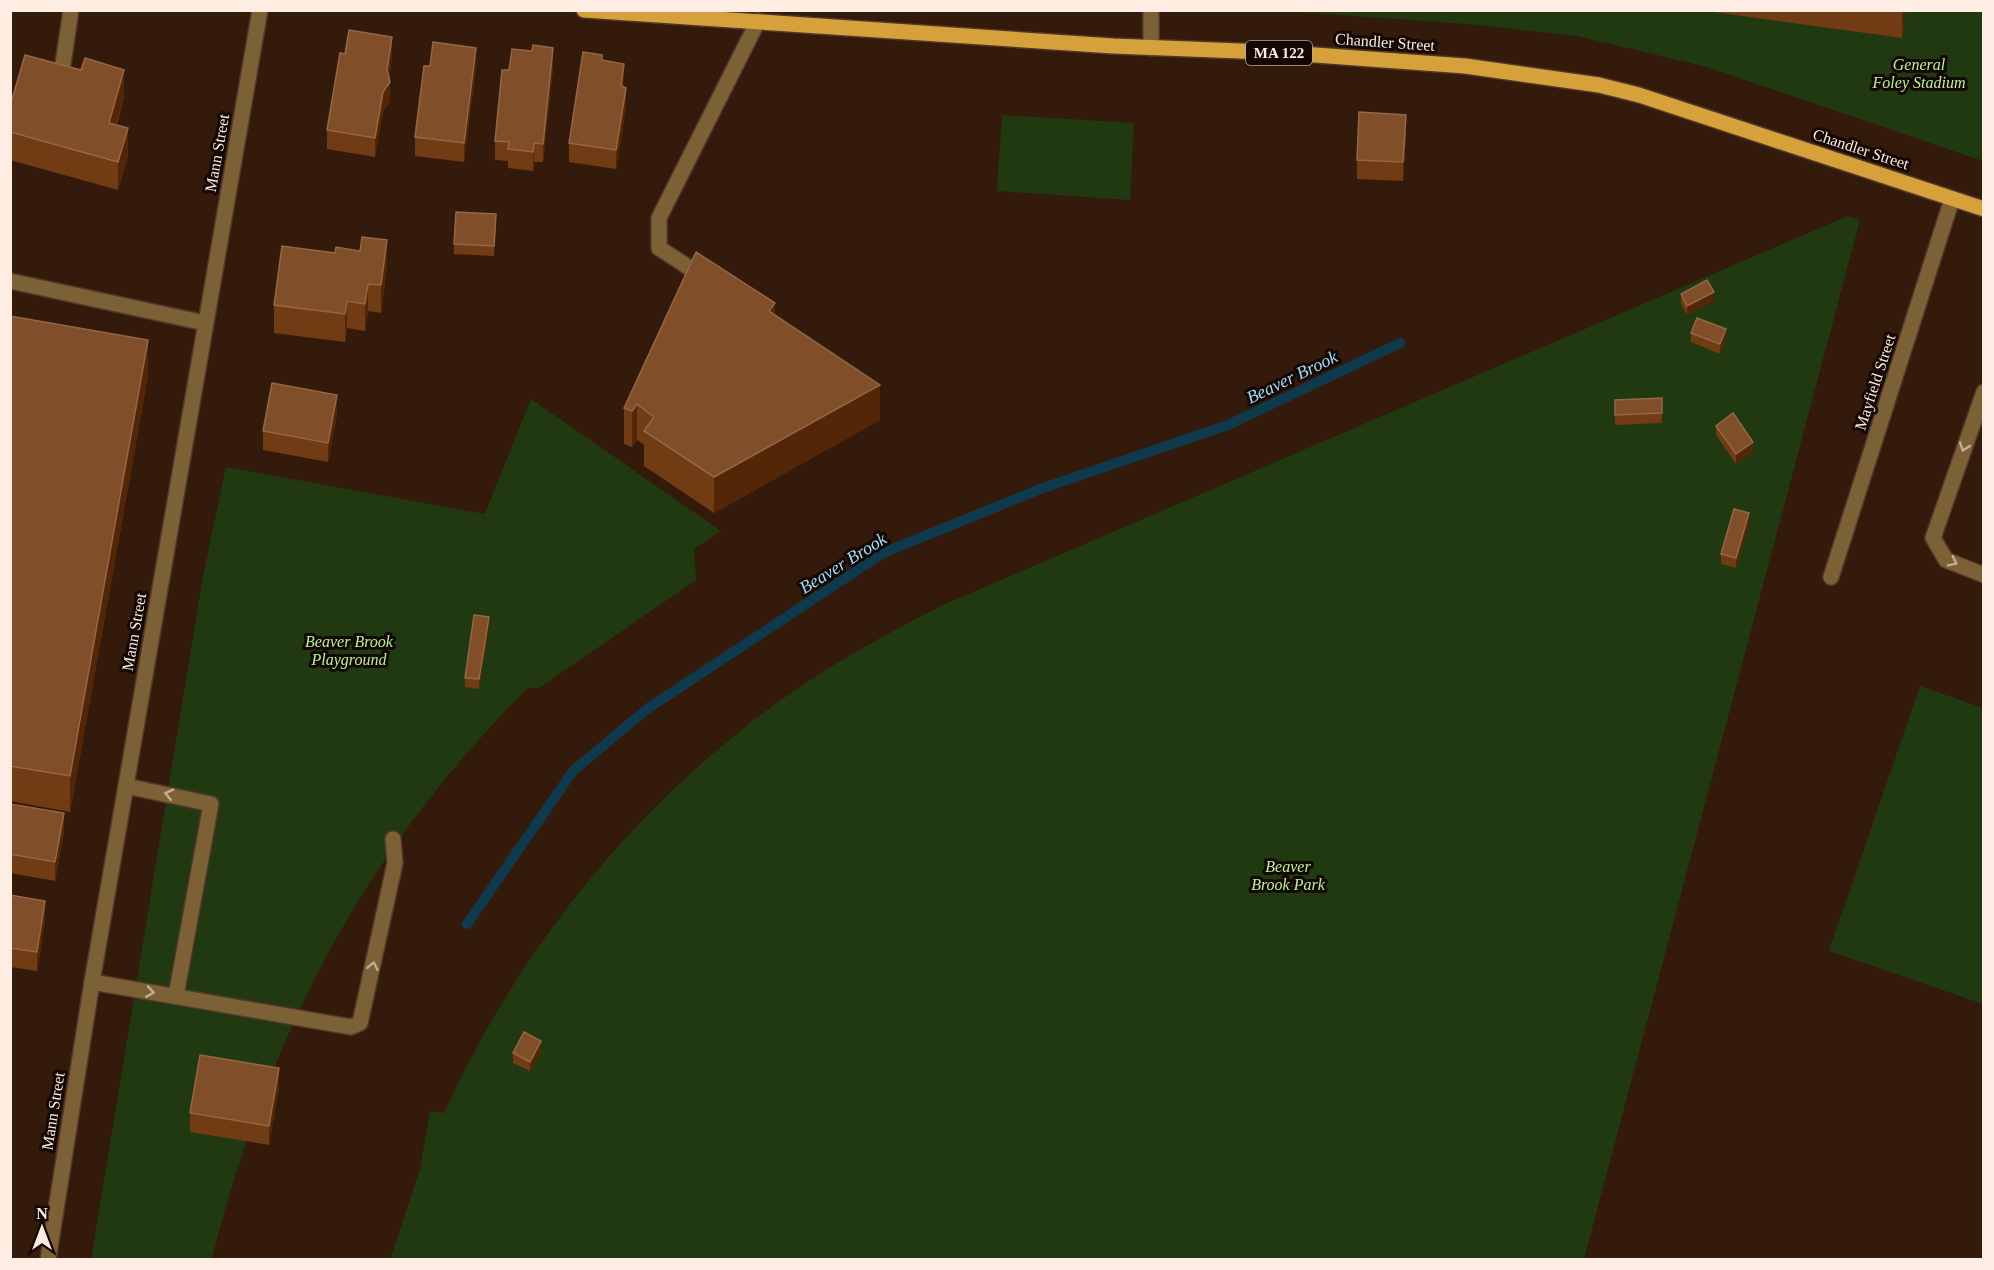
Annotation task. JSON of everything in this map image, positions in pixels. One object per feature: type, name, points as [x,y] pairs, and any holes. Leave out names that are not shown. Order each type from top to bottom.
[{"type":"main road","name":"Chandler Street","points":[[586,11],[1151,48],[1288,53],[1465,66],[1599,85],[1639,95],[1983,210]]},
{"type":"street","points":[[63,64],[71,10]]},
{"type":"street","name":"Mann Street","points":[[48,1260],[92,982],[260,10]]},
{"type":"street","points":[[1151,10],[1151,48]]},
{"type":"street","points":[[720,288],[659,248],[659,218],[758,21]]},
{"type":"street","name":"Mayfield Street","points":[[1831,577],[1952,199]]},
{"type":"street","points":[[10,281],[205,323]]},
{"type":"street","points":[[1983,392],[1933,538],[1946,560],[1983,575]]},
{"type":"street","points":[[126,786],[211,804],[176,996]]},
{"type":"street","points":[[92,982],[351,1027],[360,1023],[395,863],[393,839]]},
{"type":"green space","name":"General Foley Stadium","points":[[1284,11],[1983,11],[1983,161],[1707,67],[1577,36],[1480,25]]},
{"type":"green space","points":[[1002,115],[1134,123],[1130,200],[997,191]]},
{"type":"green space","name":"Beaver Brook Park","points":[[1848,216],[1860,220],[1584,1259],[390,1260],[420,1169],[430,1111],[444,1113],[474,1053],[507,996],[543,941],[583,888],[626,838],[672,791],[722,746],[774,705],[857,651],[945,604]]},
{"type":"green space","name":"Beaver Brook Playground","points":[[531,399],[721,531],[694,549],[696,580],[539,688],[528,688],[470,750],[418,814],[371,881],[330,951],[293,1024],[262,1099],[235,1178],[212,1259],[91,1260],[203,576],[226,467],[485,514]]},
{"type":"green space","points":[[1920,686],[1983,708],[1983,1004],[1829,951]]},
{"type":"building","points":[[349,30],[392,37],[387,70],[390,82],[383,92],[375,138],[327,130],[340,53],[345,54]]},
{"type":"building","points":[[433,42],[476,48],[464,143],[415,137],[424,66],[430,66]]},
{"type":"building","points":[[533,45],[553,48],[543,144],[534,143],[533,152],[508,149],[509,142],[495,141],[502,70],[509,70],[512,49],[532,51]]},
{"type":"building","points":[[583,52],[602,55],[602,60],[624,64],[621,86],[626,88],[616,150],[569,143]]},
{"type":"building","points":[[25,55],[81,70],[85,58],[124,70],[109,123],[128,128],[118,162],[10,132],[10,106]]},
{"type":"building","points":[[1359,112],[1406,115],[1403,162],[1357,160]]},
{"type":"building","points":[[456,212],[496,214],[494,246],[454,244]]},
{"type":"building","points":[[362,237],[387,240],[381,285],[368,284],[365,304],[347,301],[345,314],[274,305],[282,246],[335,253],[336,247],[360,251]]},
{"type":"building","points":[[696,252],[775,303],[769,311],[880,385],[714,477],[644,431],[654,417],[637,404],[632,411],[624,408]]},
{"type":"building","points":[[1707,280],[1714,292],[1687,306],[1681,294]]},
{"type":"building","points":[[10,316],[148,340],[70,776],[10,766]]},
{"type":"building","points":[[1697,318],[1726,329],[1720,344],[1691,333]]},
{"type":"building","points":[[272,383],[337,395],[328,443],[263,431]]},
{"type":"building","points":[[1662,398],[1662,413],[1615,415],[1615,400]]},
{"type":"building","points":[[1733,413],[1753,442],[1736,454],[1716,426]]},
{"type":"building","points":[[1734,509],[1749,513],[1736,558],[1721,554]]},
{"type":"building","points":[[474,615],[489,617],[479,679],[465,678]]},
{"type":"building","points":[[10,804],[64,813],[55,862],[10,854]]},
{"type":"building","points":[[10,895],[45,901],[37,952],[10,948]]},
{"type":"building","points":[[524,1032],[541,1041],[530,1062],[513,1053]]},
{"type":"building","points":[[200,1055],[279,1068],[269,1126],[190,1113]]},
{"type":"waterway","name":"Beaver Brook","points":[[467,924],[573,771],[647,709],[883,553],[1040,489],[1228,425],[1400,343]]}]
